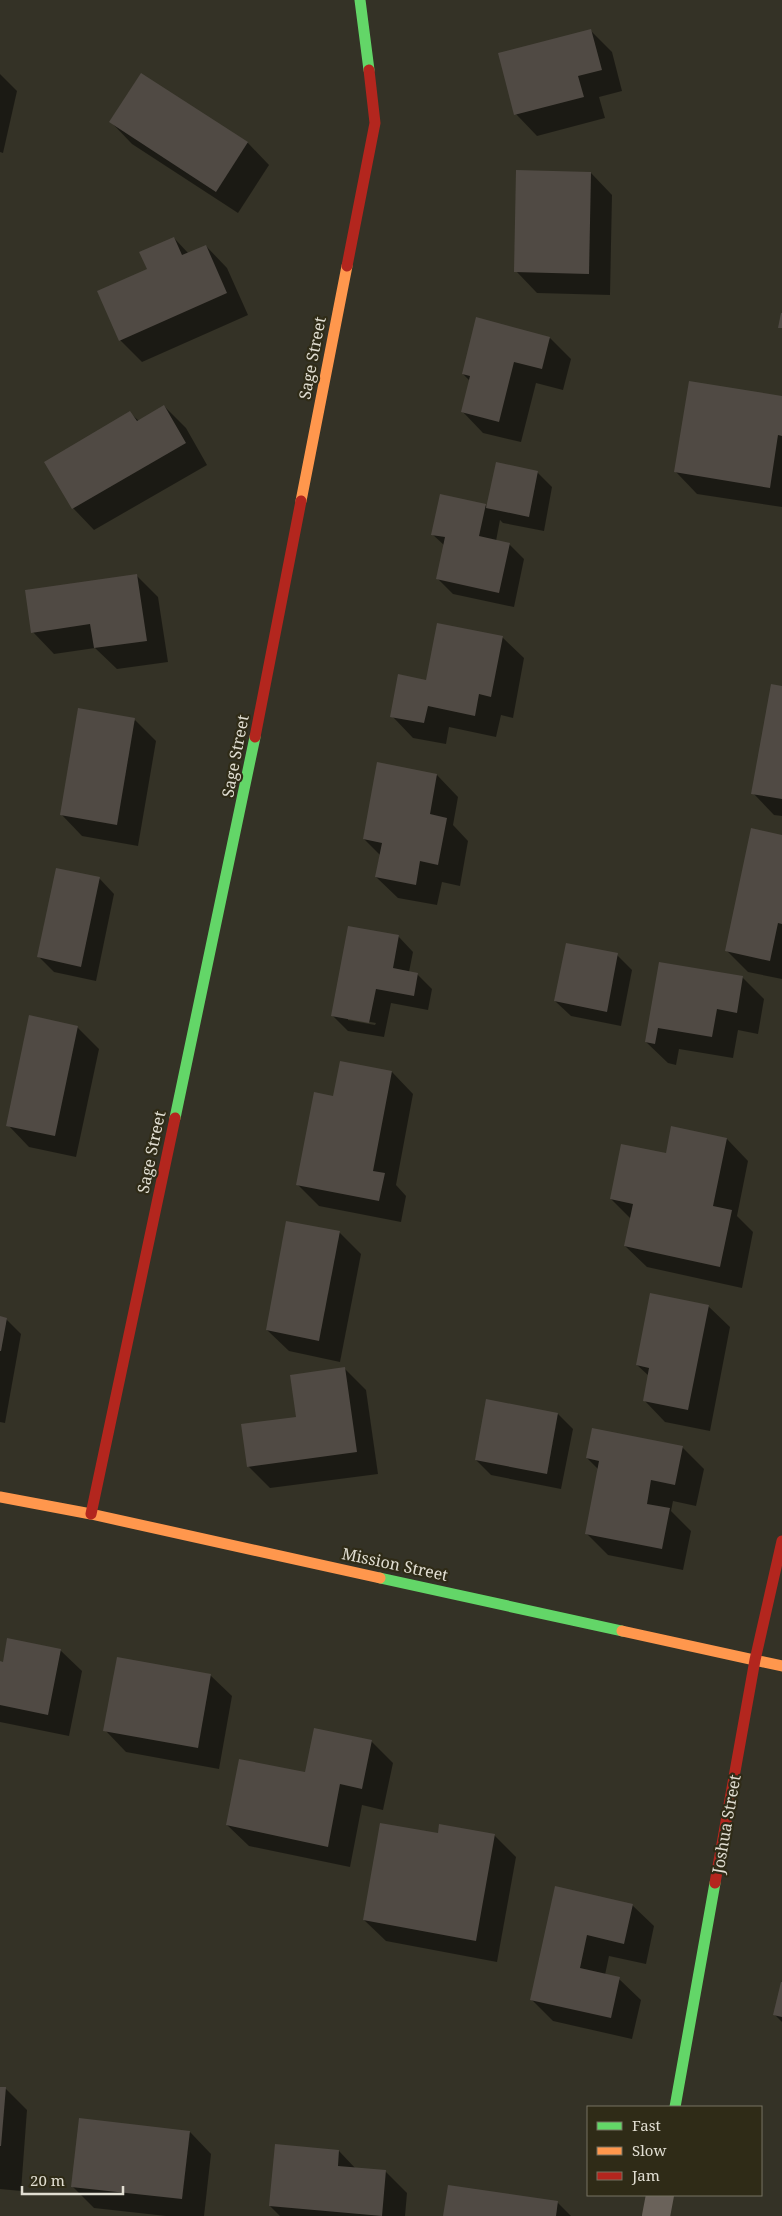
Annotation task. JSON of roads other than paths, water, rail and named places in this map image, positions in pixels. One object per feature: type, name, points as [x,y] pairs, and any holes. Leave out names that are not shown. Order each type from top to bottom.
[{"type":"street","name":"Sage Street","points":[[90,1514],[241,812],[375,123],[360,0]]},
{"type":"street","name":"Mission Street","points":[[0,1497],[90,1514],[782,1666]]},
{"type":"street","name":"Joshua Street","points":[[675,2106],[755,1660],[782,1541]]},
{"type":"street","points":[[656,2216],[660,2196]]}]
